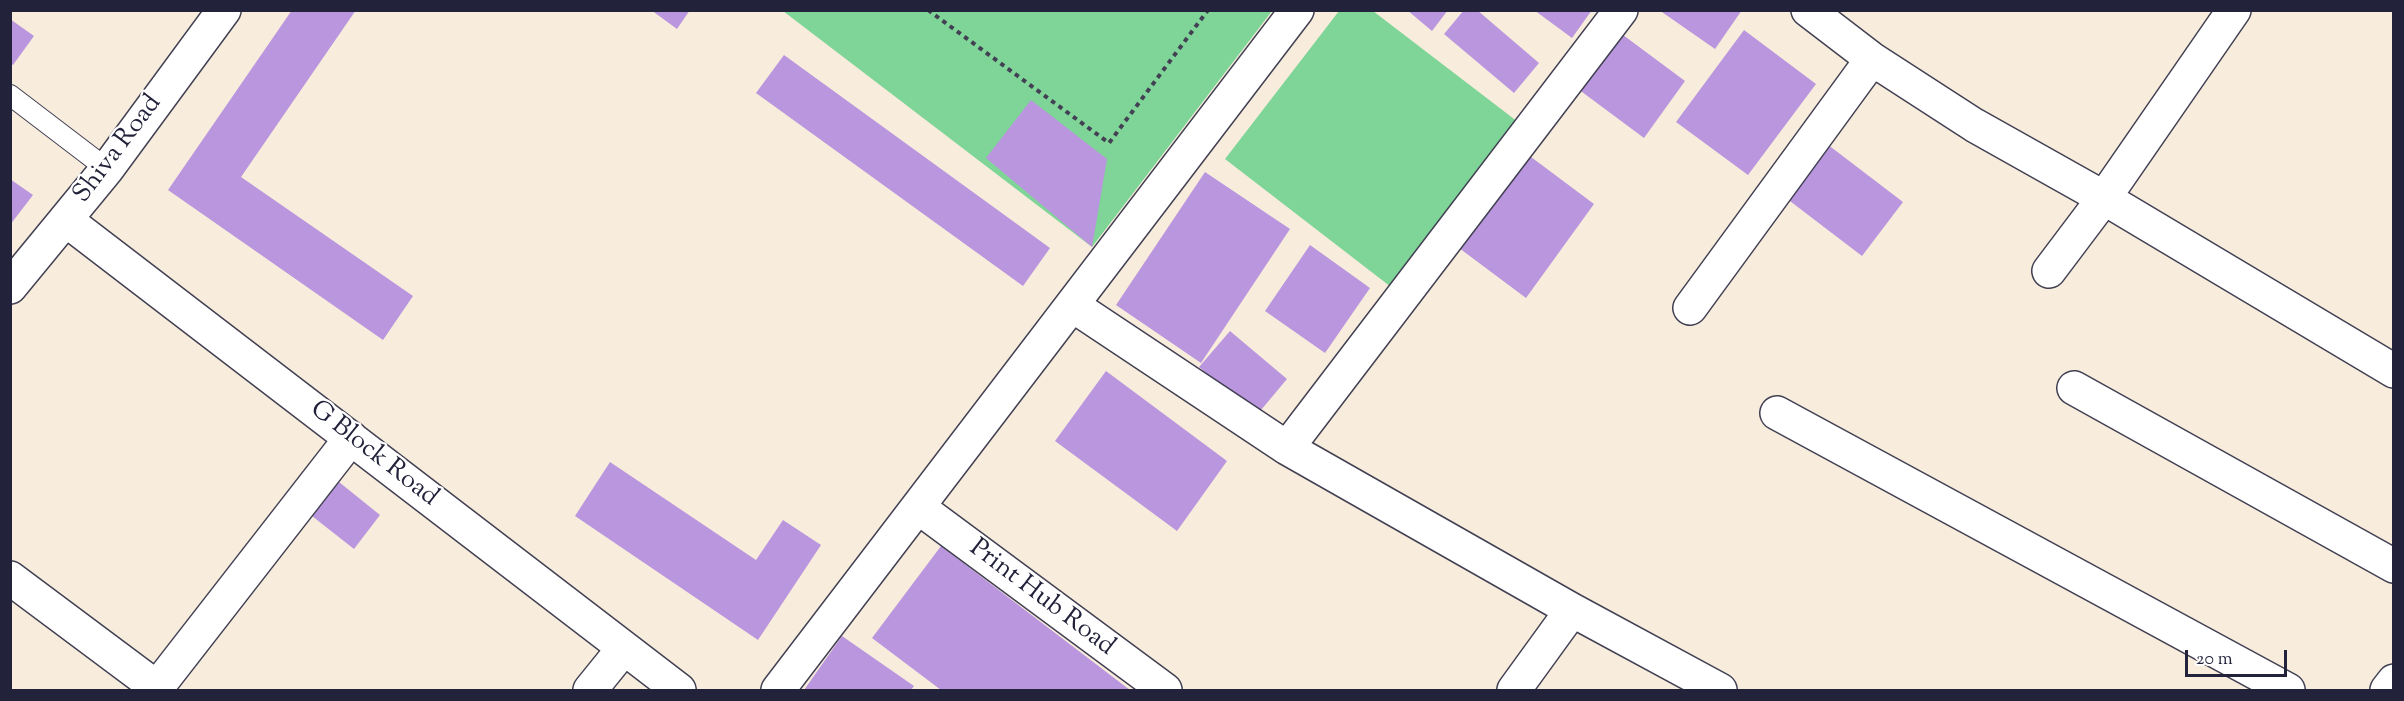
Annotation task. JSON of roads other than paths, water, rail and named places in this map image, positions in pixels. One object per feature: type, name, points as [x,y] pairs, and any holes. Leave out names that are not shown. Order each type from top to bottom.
[{"type":"street","name":"Shiva Road","points":[[10,287],[107,169],[224,10]]},
{"type":"street","points":[[778,690],[1297,10]]},
{"type":"street","points":[[1287,448],[1621,10]]},
{"type":"street","points":[[1808,10],[1872,59],[2003,143],[2104,198],[2394,371]]},
{"type":"street","points":[[2049,271],[2104,198],[2234,10]]},
{"type":"street","points":[[1690,308],[1872,59]]},
{"type":"street","name":"G Block Road","points":[[66,220],[679,690]]},
{"type":"street","points":[[1072,304],[1287,448],[1572,610],[1720,690]]},
{"type":"street","points":[[2074,388],[2394,566]]},
{"type":"street","points":[[1777,413],[2288,690]]},
{"type":"street","points":[[10,578],[158,690],[351,438]]},
{"type":"street","name":"Print Hub Road","points":[[918,507],[1165,690]]},
{"type":"street","points":[[1514,690],[1572,610]]},
{"type":"street","points":[[590,690],[624,648]]},
{"type":"street","points":[[2387,690],[2394,681]]},
{"type":"lane","points":[[10,95],[107,169]]}]
